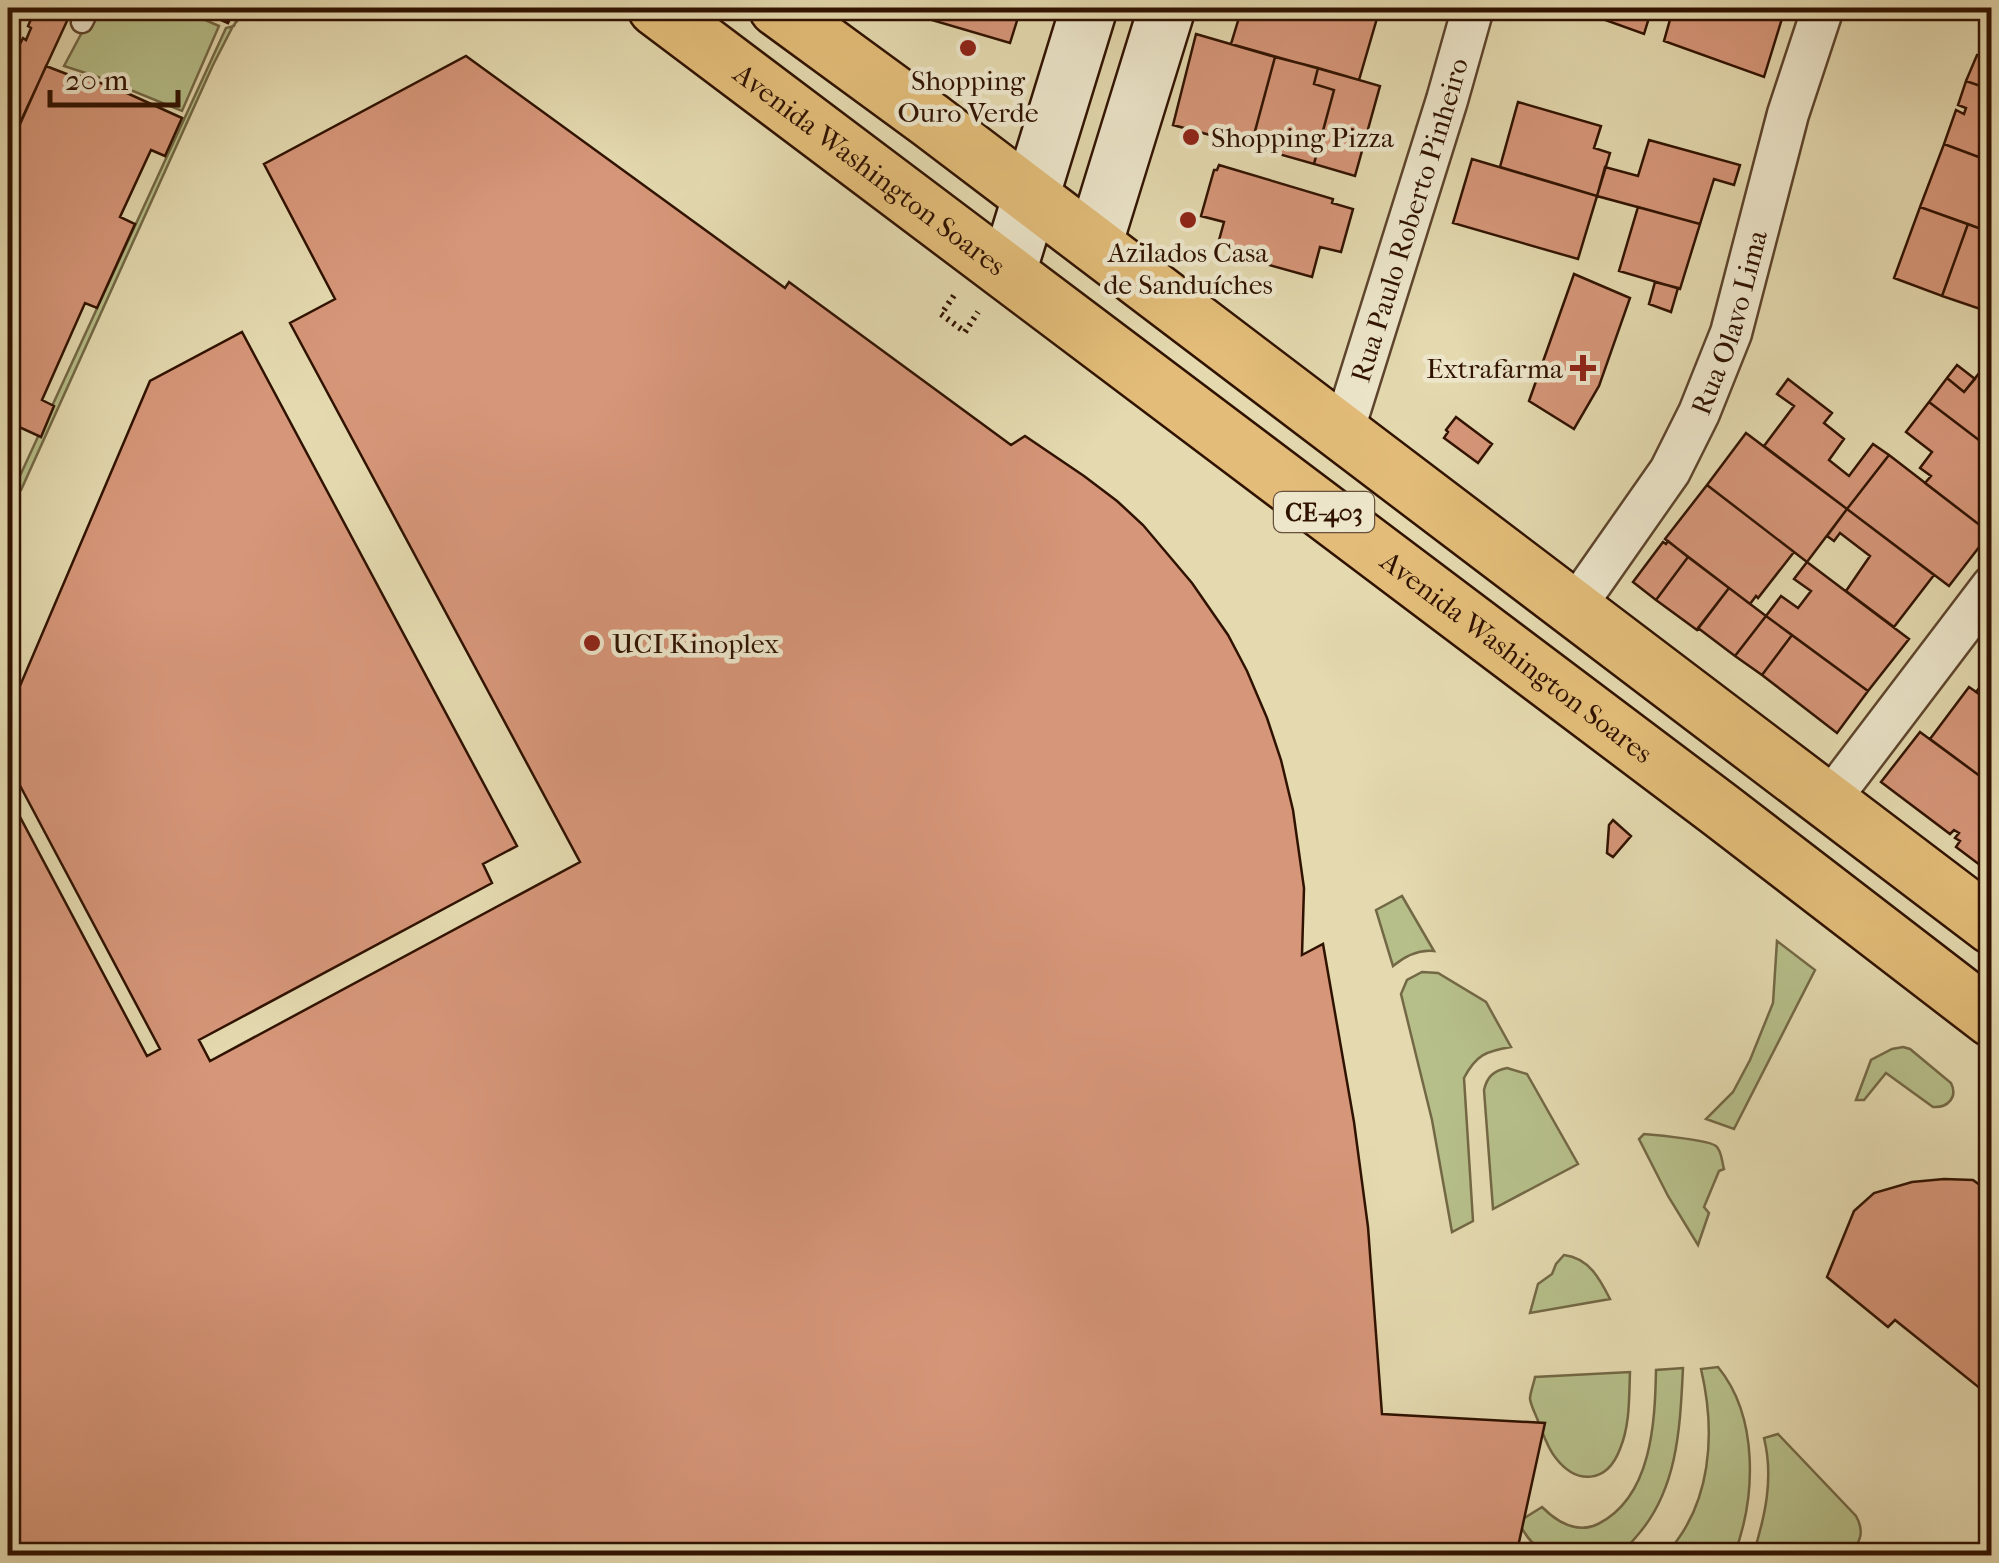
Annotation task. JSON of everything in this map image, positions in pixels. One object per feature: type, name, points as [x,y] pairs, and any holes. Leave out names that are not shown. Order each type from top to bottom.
[{"type":"main road","name":"Avenida Washington Soares","points":[[656,8],[940,223],[997,286],[1142,375],[1992,1018]]},
{"type":"main road","name":"CE-403","points":[[777,8],[1992,926]]},
{"type":"main road","points":[[997,286],[1031,197],[1088,8]]},
{"type":"main road","points":[[1094,244],[1168,8]]},
{"type":"street","name":"Rua Paulo Roberto Pinheiro","points":[[1343,432],[1473,8]]},
{"type":"street","name":"Rua Olavo Lima","points":[[1574,608],[1670,471],[1698,414],[1731,333],[1788,114],[1823,8]]},
{"type":"street","points":[[1828,802],[1992,586]]},
{"type":"path","points":[[941,314],[964,332],[997,286]]},
{"type":"green space","points":[[95,8],[178,8],[219,26],[182,111],[64,66]]},
{"type":"green space","points":[[233,26],[21,490],[13,491],[226,28]]},
{"type":"green space","points":[[1402,896],[1434,951],[1412,954],[1393,966],[1376,910]]},
{"type":"green space","points":[[1777,941],[1815,970],[1734,1129],[1706,1119],[1733,1092],[1773,1003]]},
{"type":"green space","points":[[1422,972],[1438,973],[1486,1002],[1511,1047],[1483,1055],[1464,1078],[1473,1221],[1452,1232],[1432,1120],[1401,994],[1407,980]]},
{"type":"green space","points":[[1903,1047],[1951,1083],[1953,1093],[1947,1104],[1933,1107],[1886,1073],[1864,1100],[1856,1100],[1871,1060]]},
{"type":"green space","points":[[1507,1068],[1527,1074],[1578,1164],[1493,1209],[1484,1090],[1491,1075]]},
{"type":"green space","points":[[1644,1134],[1703,1142],[1719,1151],[1724,1169],[1719,1171],[1704,1207],[1709,1213],[1698,1245],[1639,1139]]},
{"type":"green space","points":[[1564,1255],[1587,1265],[1610,1299],[1530,1313],[1538,1284],[1552,1274]]},
{"type":"green space","points":[[1718,1367],[1741,1409],[1747,1433],[1749,1484],[1741,1533],[1734,1555],[1665,1555],[1693,1514],[1701,1491],[1709,1443],[1701,1369]]},
{"type":"green space","points":[[1683,1368],[1678,1435],[1669,1479],[1650,1519],[1634,1540],[1605,1556],[1558,1554],[1536,1547],[1518,1522],[1542,1507],[1568,1525],[1590,1527],[1616,1512],[1630,1496],[1647,1456],[1656,1370]]},
{"type":"green space","points":[[1630,1372],[1626,1430],[1614,1460],[1607,1469],[1591,1477],[1573,1473],[1552,1453],[1545,1440],[1530,1397],[1535,1377]]},
{"type":"green space","points":[[1778,1434],[1856,1516],[1860,1536],[1851,1555],[1753,1555],[1767,1497],[1764,1438]]},
{"type":"building","points":[[36,8],[73,8],[13,138],[8,136],[8,82],[19,56],[15,54],[23,38],[26,40]]},
{"type":"building","points":[[184,8],[235,8],[228,23]]},
{"type":"building","points":[[1021,8],[1010,43],[901,11]]},
{"type":"building","points":[[1242,8],[1380,8],[1359,80],[1231,44]]},
{"type":"building","points":[[1572,8],[1652,8],[1644,34]]},
{"type":"building","points":[[1770,8],[1784,12],[1764,77],[1664,41],[1673,9]]},
{"type":"building","points":[[1973,8],[1992,8],[1990,19],[1971,12]]},
{"type":"building","points":[[1990,19],[1992,40],[1989,43],[1982,40]]},
{"type":"building","points":[[1196,34],[1275,57],[1251,146],[1173,125]]},
{"type":"building","points":[[1992,50],[1992,90],[1966,81],[1977,55],[1988,59]]},
{"type":"building","points":[[466,56],[785,288],[789,282],[1011,445],[1025,436],[1084,476],[1143,525],[1192,583],[1247,671],[1281,760],[1293,810],[1304,888],[1302,955],[1323,944],[1354,1122],[1368,1227],[1382,1414],[1545,1423],[1516,1556],[8,1556],[8,823],[20,817],[147,1056],[160,1049],[8,763],[8,714],[150,381],[242,332],[517,846],[483,864],[492,883],[199,1040],[210,1061],[580,862],[290,323],[335,299],[264,164]]},
{"type":"building","points":[[1275,57],[1318,68],[1314,84],[1334,90],[1314,164],[1251,146]]},
{"type":"building","points":[[46,66],[118,89],[182,118],[165,156],[151,150],[120,217],[135,224],[97,308],[85,303],[42,400],[54,406],[41,437],[8,422],[8,151]]},
{"type":"building","points":[[1318,68],[1380,86],[1355,176],[1314,164],[1334,90],[1314,84]]},
{"type":"building","points":[[1966,81],[1992,90],[1992,162],[1944,144],[1956,110],[1964,114],[1966,108],[1958,105]]},
{"type":"building","points":[[1518,102],[1601,126],[1594,148],[1610,153],[1597,196],[1500,167]]},
{"type":"building","points":[[1649,140],[1740,165],[1734,185],[1714,179],[1700,224],[1597,196],[1605,167],[1638,176]]},
{"type":"building","points":[[1944,144],[1992,162],[1992,233],[1920,207]]},
{"type":"building","points":[[1472,159],[1597,196],[1578,259],[1453,223]]},
{"type":"building","points":[[1219,165],[1333,199],[1332,203],[1353,209],[1341,252],[1320,247],[1312,277],[1255,261],[1256,255],[1218,244],[1224,222],[1201,216],[1214,170]]},
{"type":"building","points":[[1638,207],[1700,224],[1680,289],[1619,271]]},
{"type":"building","points":[[1920,207],[1968,224],[1942,296],[1894,278]]},
{"type":"building","points":[[1968,224],[1992,233],[1992,313],[1942,296]]},
{"type":"building","points":[[1574,274],[1630,298],[1599,386],[1574,429],[1529,401]]},
{"type":"building","points":[[1655,282],[1678,288],[1671,312],[1649,304]]},
{"type":"building","points":[[1988,362],[1992,365],[1992,450],[1929,402],[1947,378],[1964,392]]},
{"type":"building","points":[[1957,365],[1975,379],[1964,392],[1947,378]]},
{"type":"building","points":[[1788,379],[1832,413],[1824,423],[1844,439],[1829,460],[1849,476],[1873,444],[1889,455],[1847,509],[1764,446],[1794,406],[1777,394]]},
{"type":"building","points":[[1929,402],[1992,450],[1990,533],[1925,483],[1931,476],[1920,468],[1932,452],[1906,432]]},
{"type":"building","points":[[1456,417],[1492,444],[1478,463],[1444,438]]},
{"type":"building","points":[[1746,433],[1847,509],[1807,562],[1707,485]]},
{"type":"building","points":[[1889,455],[1990,533],[1949,586],[1847,509]]},
{"type":"building","points":[[1707,485],[1794,552],[1750,604],[1665,539]]},
{"type":"building","points":[[1847,509],[1934,575],[1894,627],[1846,591],[1870,556],[1840,533],[1834,541],[1827,536]]},
{"type":"building","points":[[1668,541],[1688,557],[1656,600],[1633,582],[1663,542]]},
{"type":"building","points":[[1688,557],[1729,588],[1697,630],[1656,600]]},
{"type":"building","points":[[1807,562],[1909,639],[1868,691],[1766,616],[1781,596],[1798,608],[1811,591],[1794,579]]},
{"type":"building","points":[[1729,588],[1766,616],[1735,656],[1698,628]]},
{"type":"building","points":[[1766,616],[1792,635],[1762,675],[1735,656]]},
{"type":"building","points":[[1792,635],[1868,691],[1837,733],[1762,675]]},
{"type":"building","points":[[1992,672],[1992,703],[1976,692]]},
{"type":"building","points":[[1969,687],[1992,703],[1992,785],[1930,739]]},
{"type":"building","points":[[1920,732],[1992,785],[1992,850],[1980,865],[1956,847],[1959,833],[1954,830],[1950,834],[1881,782]]},
{"type":"building","points":[[1613,820],[1631,836],[1613,857],[1607,853],[1609,825]]},
{"type":"building","points":[[1973,1180],[1992,1194],[1992,1398],[1895,1320],[1888,1327],[1827,1277],[1854,1211],[1874,1193],[1912,1182]]},
{"type":"place","name":"Shopping Ouro Verde","points":[[968,48]]},
{"type":"place","name":"Shopping Pizza","points":[[1191,137]]},
{"type":"place","name":"Azilados Casa de Sanduíches","points":[[1188,220]]},
{"type":"place","name":"Extrafarma","points":[[1583,368]]},
{"type":"place","name":"UCI Kinoplex","points":[[592,643]]}]
